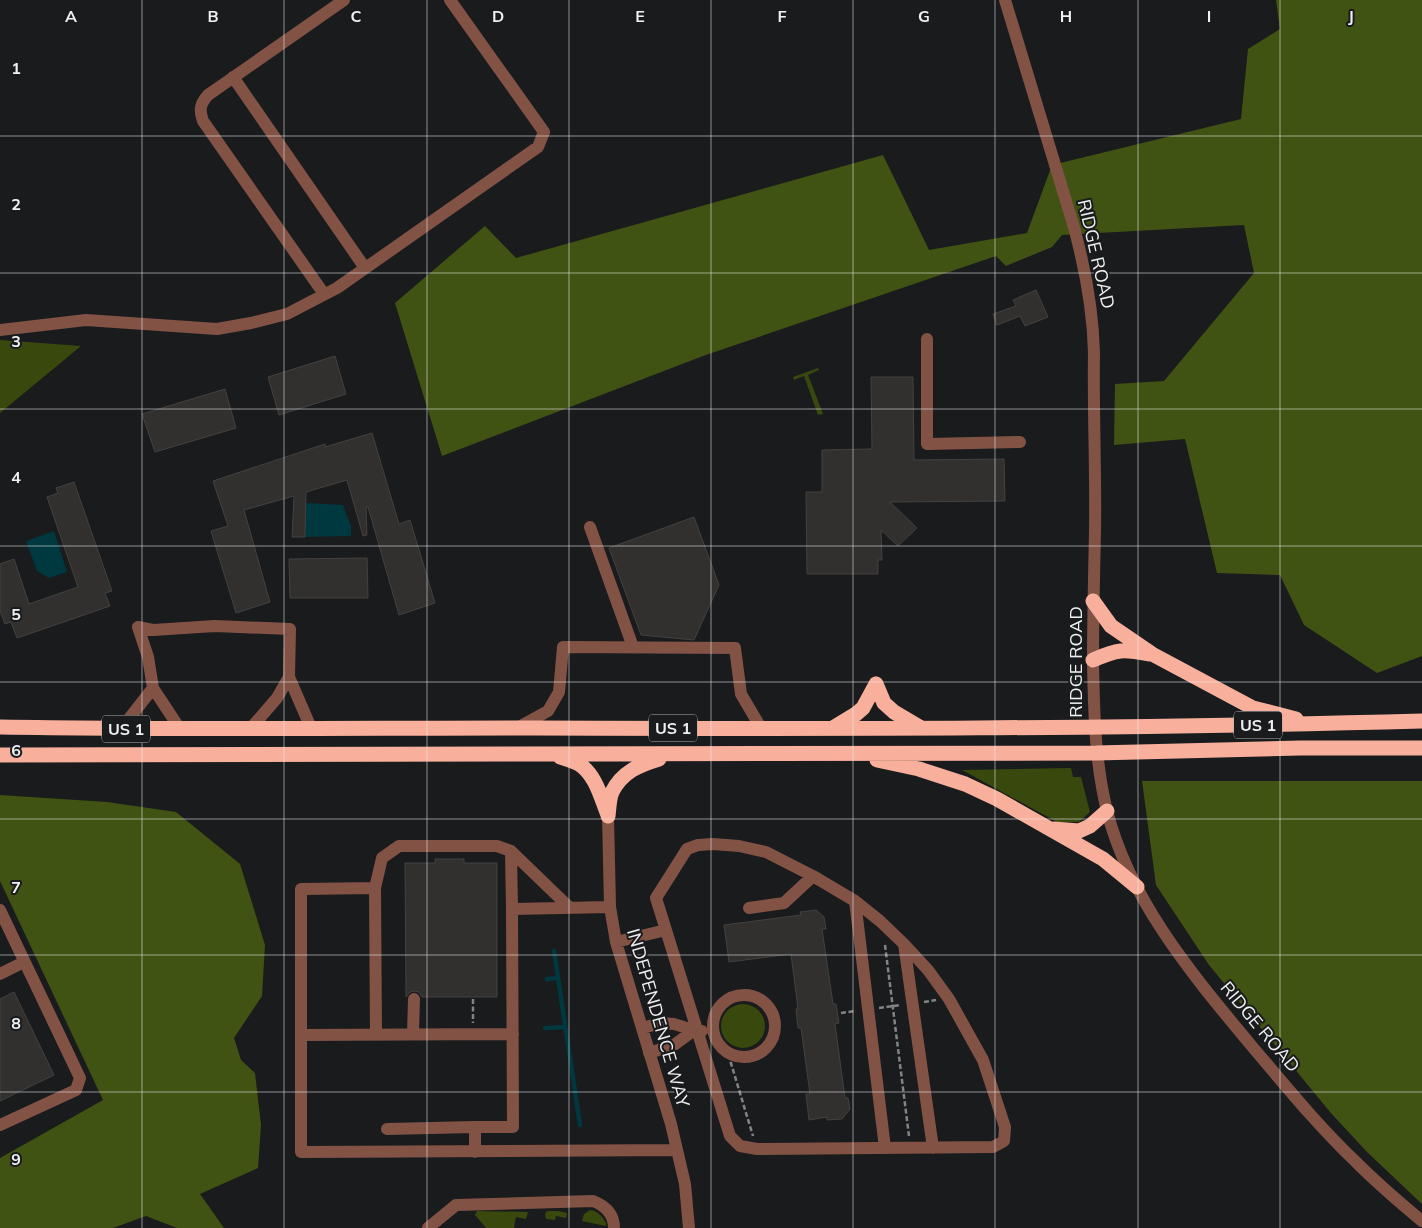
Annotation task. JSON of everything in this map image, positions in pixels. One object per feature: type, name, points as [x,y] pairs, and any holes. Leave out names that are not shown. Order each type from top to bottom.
[{"type":"highway","points":[[1093,601],[1111,626],[1152,654],[1253,708],[1314,724]]},
{"type":"highway","points":[[1094,660],[1113,652],[1128,650],[1152,654]]},
{"type":"highway","points":[[833,728],[863,708],[876,684],[884,703],[894,712],[922,728]]},
{"type":"highway","name":"US 1","points":[[0,726],[121,729],[922,728],[1422,721]]},
{"type":"highway","name":"US 1","points":[[0,755],[1096,753],[1300,748],[1422,748]]},
{"type":"highway","points":[[552,754],[578,764],[588,772],[595,783],[608,816]]},
{"type":"highway","points":[[608,816],[612,793],[625,775],[643,763],[676,754]]},
{"type":"highway","points":[[843,754],[918,769],[965,784],[1050,828],[1102,859],[1136,887]]},
{"type":"highway","points":[[1050,828],[1079,831],[1090,826],[1107,811]]},
{"type":"street","points":[[324,294],[203,121],[200,112],[201,103],[208,95],[344,0]]},
{"type":"street","points":[[0,330],[86,320],[217,329],[287,314],[337,288],[538,147],[544,132],[450,0]]},
{"type":"street","name":"RIDGE ROAD","points":[[1006,0],[1082,257],[1094,329],[1094,727],[1096,753],[1107,811],[1116,841],[1136,887],[1155,920],[1210,996],[1324,1129],[1384,1189],[1422,1221]]},
{"type":"street","points":[[232,78],[365,268]]},
{"type":"street","points":[[927,338],[927,444],[1020,442]]},
{"type":"street","points":[[590,527],[633,648]]},
{"type":"street","points":[[180,729],[153,688],[148,657],[138,628],[154,630],[215,626],[290,629],[289,677],[311,728]]},
{"type":"street","points":[[517,728],[548,711],[559,692],[563,647],[734,648],[741,694],[761,728]]},
{"type":"street","points":[[251,728],[277,698],[289,677]]},
{"type":"street","points":[[121,729],[153,688]]},
{"type":"street","name":"INDEPENDENCE WAY","points":[[608,816],[610,907],[616,942],[671,1124],[685,1184],[689,1228]]},
{"type":"street","points":[[698,845],[739,846],[766,852],[813,876],[855,901],[880,921],[928,970],[949,999],[983,1060],[1005,1127],[1004,1141],[993,1147],[757,1149],[740,1146],[730,1136],[695,1031],[656,898],[687,849],[698,845]]},
{"type":"street","points":[[376,1035],[375,888],[382,858],[399,846],[497,846],[511,851],[570,908]]},
{"type":"street","points":[[388,1129],[513,1127],[511,851]]},
{"type":"street","points":[[749,908],[784,903],[813,876]]},
{"type":"street","points":[[375,888],[301,889],[301,1152],[677,1150]]},
{"type":"street","points":[[855,901],[885,1148]]},
{"type":"street","points":[[512,909],[610,907]]},
{"type":"street","points":[[0,910],[80,1078],[76,1090],[0,1125]]},
{"type":"street","points":[[616,942],[666,930]]},
{"type":"street","points":[[904,944],[933,1148]]},
{"type":"street","points":[[0,974],[24,962]]},
{"type":"street","points":[[748,994],[759,998],[768,1005],[774,1016],[773,1038],[766,1048],[757,1055],[745,1058],[734,1056],[724,1050],[716,1041],[712,1030],[713,1018],[718,1008],[726,1000],[736,995],[748,994]]},
{"type":"street","points":[[413,1034],[414,999]]},
{"type":"street","points":[[642,1028],[659,1024],[674,1024],[695,1031],[712,1030]]},
{"type":"street","points":[[649,1053],[674,1045],[695,1031]]},
{"type":"street","points":[[301,1035],[513,1034]]},
{"type":"street","points":[[474,1127],[475,1152]]},
{"type":"street","points":[[428,1228],[456,1206],[593,1201],[603,1205],[611,1214],[614,1228]]},
{"type":"path","points":[[904,944],[885,945],[909,1137]]},
{"type":"path","points":[[473,999],[473,1024]]},
{"type":"path","points":[[841,1013],[949,999]]},
{"type":"path","points":[[734,1056],[730,1060],[757,1149]]},
{"type":"green space","points":[[1276,0],[1422,0],[1422,656],[1377,673],[1304,625],[1280,575],[1217,573],[1185,439],[1114,445],[1115,384],[1164,381],[1254,273],[1244,225],[1062,235],[1052,247],[1006,266],[996,256],[703,356],[442,456],[395,303],[485,226],[516,258],[883,155],[929,250],[1027,233],[1052,165],[1241,119],[1248,49],[1280,29]]},
{"type":"green space","points":[[0,340],[81,346],[0,413]]},
{"type":"green space","points":[[818,368],[819,370],[808,375],[823,414],[818,415],[804,376],[794,380],[793,377]]},
{"type":"green space","points":[[1071,768],[1073,777],[1081,777],[1090,812],[1079,822],[1057,822],[962,770]]},
{"type":"green space","points":[[1142,781],[1422,781],[1422,1204],[1367,1152],[1330,1112],[1209,965],[1156,885]]},
{"type":"green space","points":[[0,795],[107,802],[176,812],[240,864],[265,945],[262,996],[234,1038],[241,1060],[255,1073],[261,1125],[258,1168],[200,1194],[224,1228],[177,1228],[146,1216],[113,1228],[0,1228],[0,1158],[103,1100],[0,881]]},
{"type":"green space","points":[[743,1004],[755,1008],[761,1014],[765,1026],[761,1038],[755,1044],[743,1048],[731,1044],[725,1038],[721,1026],[725,1014],[731,1008]]},
{"type":"green space","points":[[590,1210],[600,1214],[606,1226],[582,1221],[584,1214]]},
{"type":"green space","points":[[477,1211],[528,1212],[526,1219],[516,1217],[514,1228],[486,1228],[475,1215]]},
{"type":"green space","points":[[547,1211],[567,1213],[566,1218],[556,1216],[555,1220],[546,1219],[545,1214]]},
{"type":"water","points":[[306,503],[343,505],[351,526],[351,536],[305,537]]},
{"type":"water","points":[[54,531],[67,572],[49,578],[37,571],[26,541]]},
{"type":"building","points":[[1036,290],[1048,317],[1025,326],[1020,316],[997,325],[993,314],[1016,306],[1013,300]]},
{"type":"building","points":[[335,356],[346,394],[279,415],[268,377]]},
{"type":"building","points":[[871,377],[913,377],[914,460],[1004,459],[1005,501],[890,502],[917,528],[898,546],[881,530],[882,560],[878,560],[878,574],[807,574],[806,492],[822,492],[822,450],[872,449]]},
{"type":"building","points":[[225,389],[236,428],[155,452],[142,414]]},
{"type":"building","points":[[372,433],[399,524],[410,520],[435,603],[399,615],[368,507],[366,507],[367,535],[363,536],[347,480],[306,492],[305,537],[292,537],[294,496],[244,510],[270,602],[236,613],[211,531],[228,526],[213,481],[325,444],[325,447]]},
{"type":"building","points":[[74,482],[112,591],[105,593],[110,606],[17,638],[11,622],[5,624],[0,611],[0,564],[14,559],[29,604],[78,587],[47,497],[58,493],[56,488]]},
{"type":"building","points":[[694,517],[719,585],[694,640],[641,635],[609,548]]},
{"type":"building","points":[[367,558],[368,598],[290,598],[289,559]]},
{"type":"building","points":[[435,859],[464,859],[464,863],[497,863],[497,997],[422,997],[419,992],[414,991],[410,992],[406,997],[405,863],[435,863]]},
{"type":"building","points":[[816,910],[824,917],[826,929],[822,929],[833,1004],[836,1004],[839,1023],[835,1024],[845,1098],[848,1098],[850,1109],[842,1119],[827,1120],[827,1117],[809,1120],[806,1094],[810,1094],[801,1028],[798,1028],[796,1009],[798,1009],[791,954],[729,962],[724,925],[801,915],[800,912]]},
{"type":"building","points":[[14,992],[54,1075],[0,1101],[0,999]]},
{"type":"waterway","points":[[554,951],[580,1125]]},
{"type":"waterway","points":[[547,979],[558,978]]},
{"type":"waterway","points":[[545,1028],[565,1027]]}]
